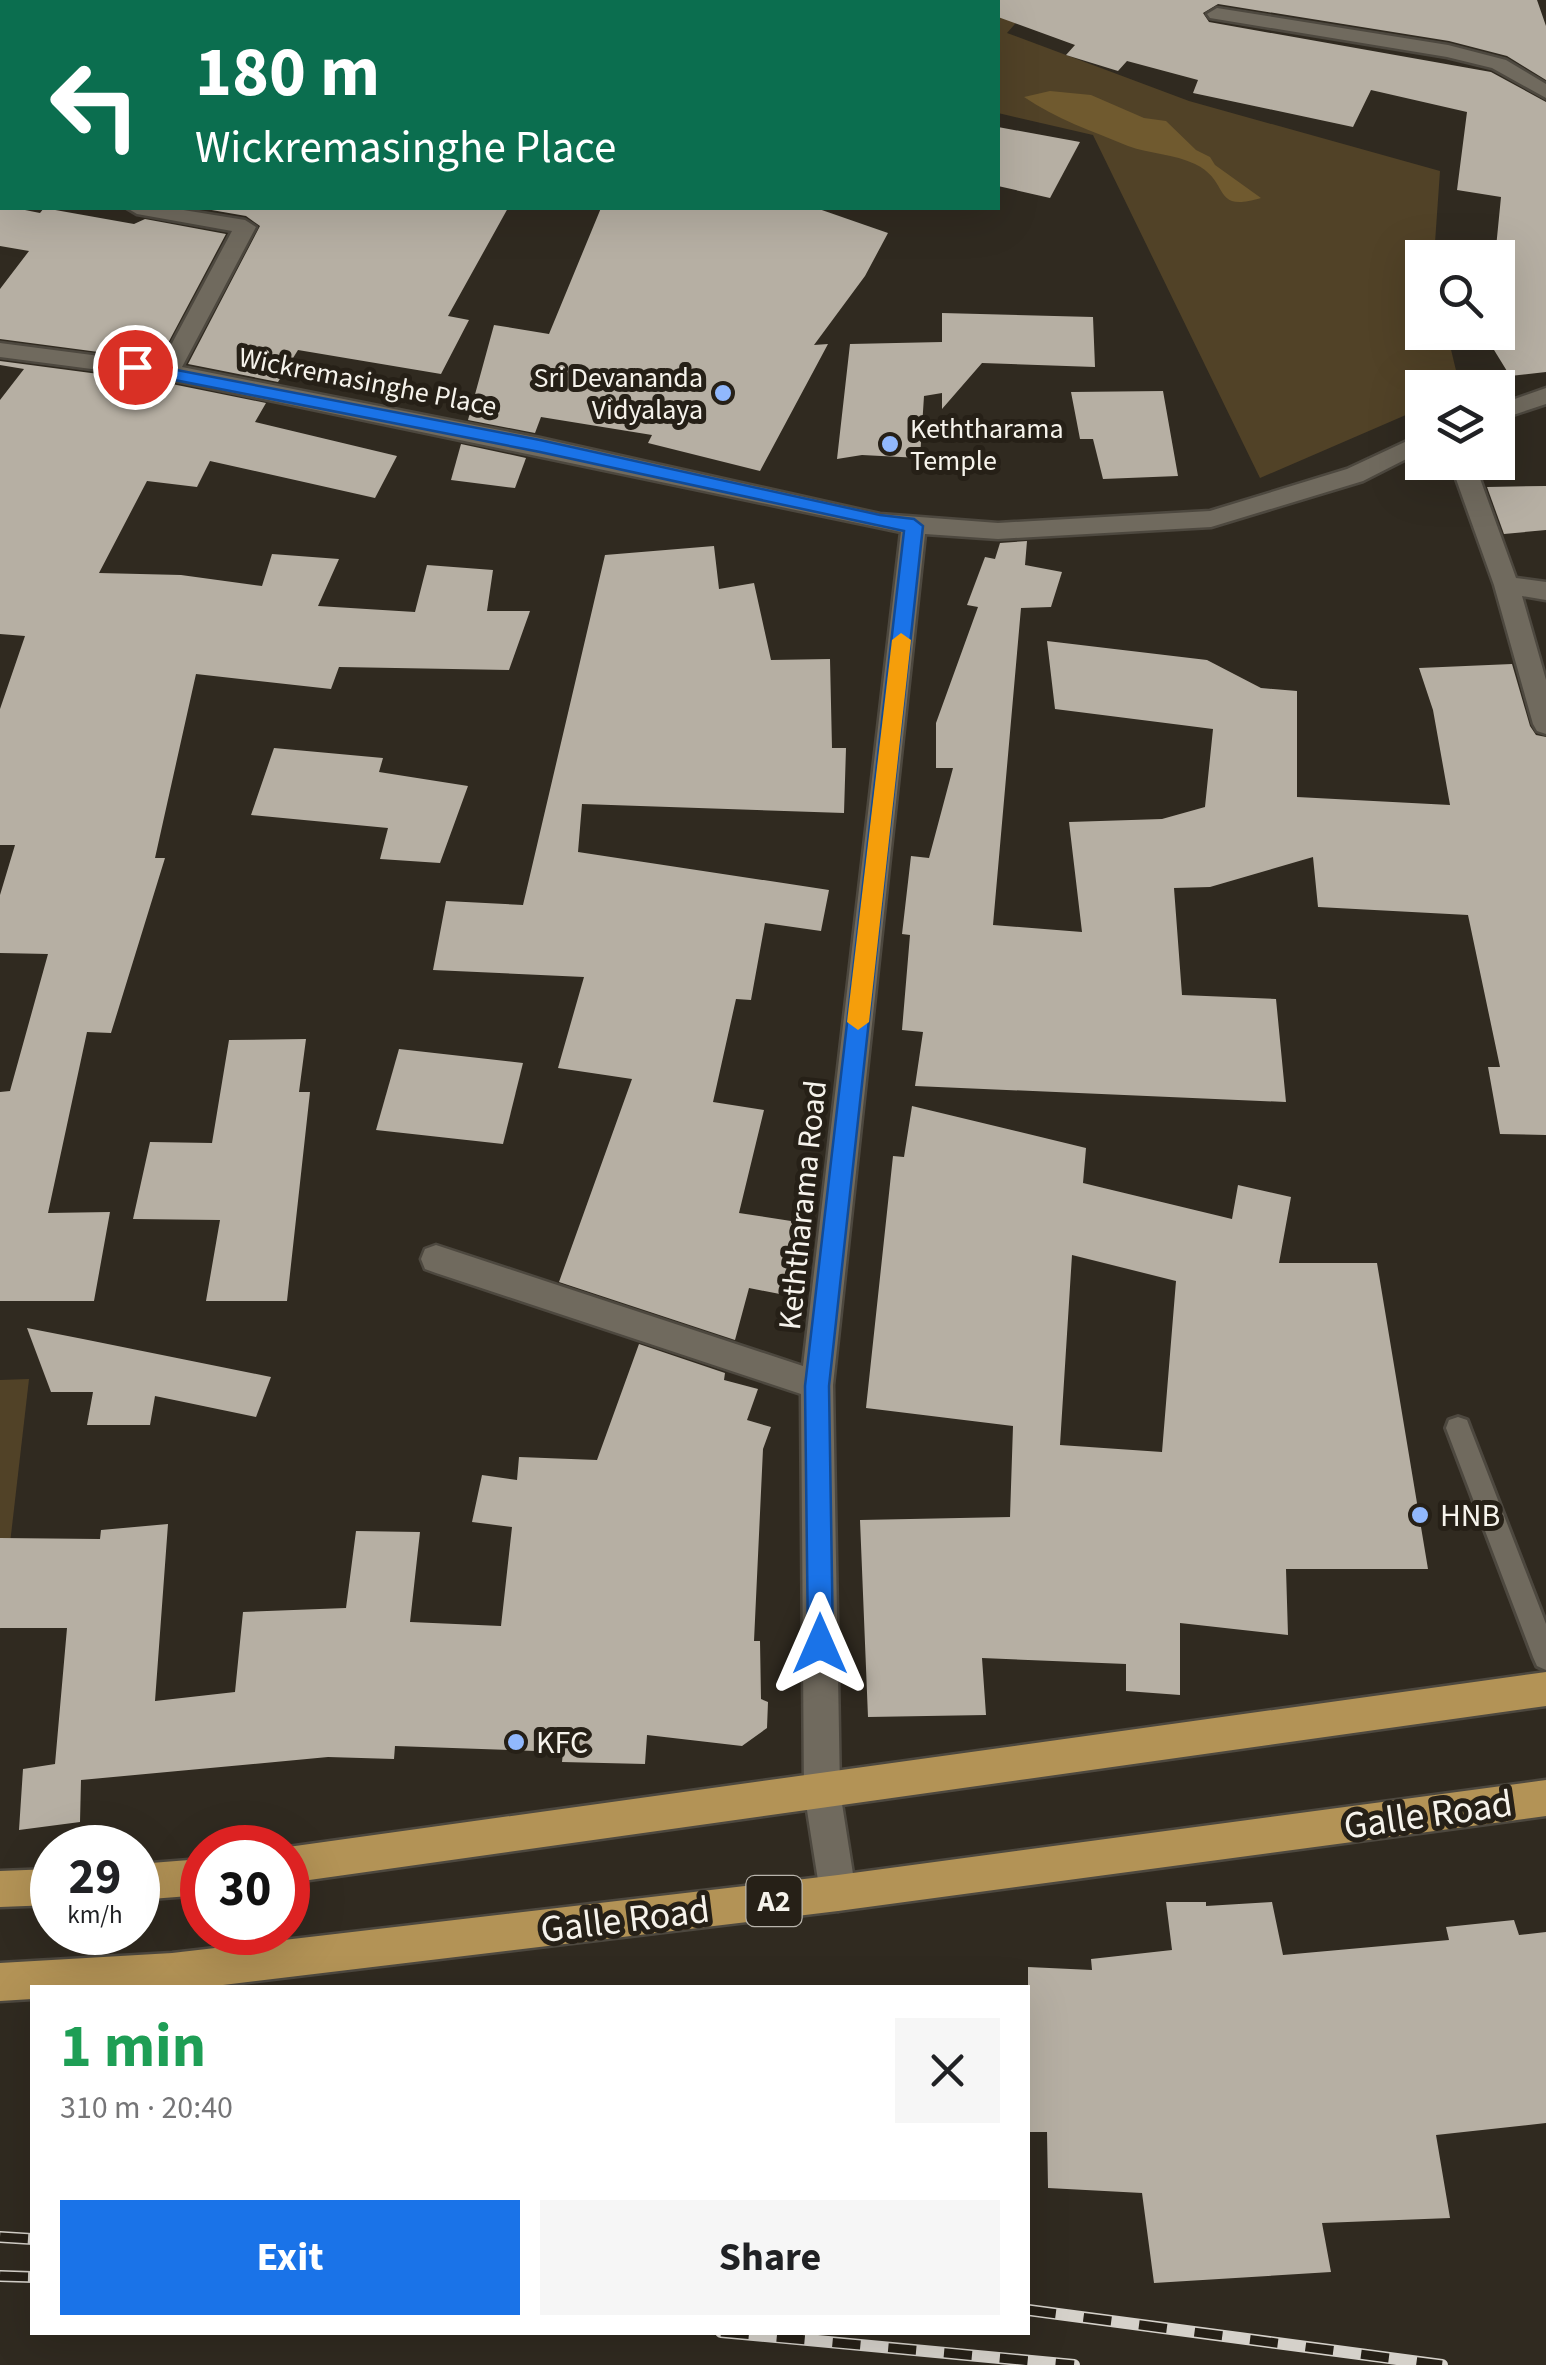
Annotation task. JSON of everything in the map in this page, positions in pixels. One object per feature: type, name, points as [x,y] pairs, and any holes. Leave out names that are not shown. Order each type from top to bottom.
[{"type":"highway","points":[[310,1862],[1546,1689]]},
{"type":"highway","name":"Galle Road","points":[[0,1982],[172,1972],[838,1894],[1546,1798]]},
{"type":"highway","points":[[0,1890],[30,1888]]},
{"type":"street","points":[[1218,14],[1448,51],[1499,64],[1546,92]]},
{"type":"street","points":[[149,210],[245,227],[168,372]]},
{"type":"street","name":"Wickremasinghe Place","points":[[0,350],[168,372],[914,526],[998,532],[1210,519],[1355,475],[1405,450]]},
{"type":"street","points":[[1515,407],[1546,396]]},
{"type":"street","points":[[1468,480],[1506,586],[1546,724]]},
{"type":"street","name":"Keththarama Road","points":[[838,1894],[822,1791],[817,1386],[914,526]]},
{"type":"street","points":[[1506,586],[1546,591]]},
{"type":"street","points":[[436,1260],[817,1386]]},
{"type":"lane","points":[[1458,1428],[1546,1657]]},
{"type":"shaded area","points":[[1000,0],[1036,0],[1007,33],[1189,101],[1440,171],[1435,240],[1405,240],[1405,350],[1451,350],[1456,370],[1405,370],[1405,415],[1260,478],[1093,135],[1000,113]]},
{"type":"shaded area","points":[[1050,91],[1091,95],[1144,118],[1166,121],[1196,150],[1261,198],[1234,202],[1195,164],[1128,146],[1061,118],[1024,97]]},
{"type":"shaded area","points":[[29,1379],[0,1630],[0,1380]]},
{"type":"building","points":[[1000,0],[1537,0],[1546,26],[1546,80],[1507,56],[1449,41],[1218,4],[1203,13],[1209,22],[1491,72],[1546,102],[1546,372],[1515,375],[1515,370],[1506,370],[1494,350],[1515,350],[1515,240],[1497,240],[1501,197],[1457,190],[1467,112],[1371,90],[1353,127],[1193,93],[1198,80],[1127,61],[1118,71],[1066,55],[1075,45],[1000,18]]},
{"type":"building","points":[[1000,127],[1080,142],[1050,198],[1000,186]]},
{"type":"building","points":[[0,210],[55,210],[134,224],[145,219],[226,234],[159,360],[0,339],[0,289],[29,251],[0,246]]},
{"type":"building","points":[[212,210],[507,210],[448,316],[469,320],[441,374],[298,350],[278,382],[188,364],[260,226],[246,216]]},
{"type":"building","points":[[600,210],[822,210],[888,233],[865,276],[814,345],[828,344],[760,471],[648,443],[652,435],[541,417],[535,433],[468,420],[494,325],[549,334]]},
{"type":"building","points":[[942,313],[1093,317],[1095,367],[982,363],[942,409],[942,393],[924,396],[920,458],[862,455],[837,459],[850,344],[942,342]]},
{"type":"building","points":[[0,361],[167,383],[266,403],[255,422],[397,456],[375,498],[210,461],[197,487],[147,481],[99,573],[181,575],[262,586],[272,554],[339,559],[318,606],[415,612],[427,565],[493,570],[487,611],[530,611],[509,670],[339,667],[331,689],[196,674],[155,858],[165,858],[111,1033],[87,1032],[48,1213],[110,1212],[94,1301],[0,1301],[0,1092],[10,1091],[48,954],[0,953],[0,895],[15,845],[0,845],[0,709],[25,636],[0,634],[0,400],[24,369],[0,365]]},
{"type":"building","points":[[1163,391],[1178,476],[1103,479],[1093,439],[1080,439],[1071,392]]},
{"type":"building","points":[[461,444],[526,458],[515,488],[451,480]]},
{"type":"building","points":[[1546,486],[1546,530],[1504,534],[1487,487]]},
{"type":"building","points":[[1027,541],[1025,565],[1062,572],[1051,607],[1021,608],[993,925],[1082,932],[1069,822],[1162,819],[1205,807],[1213,729],[1055,709],[1047,641],[1207,660],[1261,688],[1297,691],[1297,797],[1450,805],[1433,710],[1419,668],[1512,664],[1530,726],[1536,735],[1546,737],[1546,1135],[1500,1134],[1488,1067],[1500,1067],[1468,915],[1318,907],[1313,857],[1210,887],[1174,888],[1182,995],[1276,999],[1286,1102],[915,1086],[923,1032],[902,1030],[910,935],[902,934],[911,856],[929,858],[953,768],[936,768],[936,723],[978,607],[967,605],[985,557],[995,559],[1000,543]]},
{"type":"building","points":[[714,546],[719,589],[754,583],[771,660],[830,659],[832,748],[846,748],[844,813],[582,804],[578,852],[829,890],[821,931],[765,923],[751,1000],[736,999],[713,1102],[764,1110],[739,1213],[804,1223],[790,1296],[749,1288],[735,1340],[559,1282],[632,1079],[558,1068],[584,977],[433,970],[446,901],[523,905],[605,555]]},
{"type":"building","points":[[274,748],[383,758],[379,772],[468,786],[440,863],[380,859],[388,828],[251,815]]},
{"type":"building","points":[[306,1039],[299,1092],[310,1092],[287,1301],[206,1301],[220,1220],[133,1219],[150,1142],[212,1143],[229,1040]]},
{"type":"building","points":[[399,1049],[523,1063],[503,1144],[376,1130]]},
{"type":"building","points":[[912,1106],[1086,1148],[1083,1183],[1232,1219],[1238,1185],[1291,1197],[1279,1263],[1377,1263],[1428,1569],[1286,1569],[1288,1635],[1180,1623],[1180,1695],[1126,1691],[1126,1664],[982,1658],[986,1715],[868,1717],[860,1520],[1010,1517],[1013,1426],[866,1408],[893,1156],[904,1157]],"holes":[[[1072,1255],[1176,1281],[1162,1452],[1060,1445]]]},
{"type":"building","points":[[27,1328],[271,1377],[256,1417],[155,1396],[150,1425],[87,1425],[93,1392],[51,1392]]},
{"type":"building","points":[[639,1344],[725,1373],[724,1380],[758,1389],[747,1420],[771,1427],[763,1449],[754,1641],[760,1641],[761,1699],[768,1702],[767,1728],[742,1746],[647,1735],[645,1764],[562,1762],[563,1752],[395,1746],[394,1759],[328,1757],[81,1780],[80,1822],[30,1825],[30,1829],[19,1830],[23,1769],[55,1764],[67,1628],[0,1628],[0,1538],[100,1539],[101,1530],[168,1524],[155,1701],[235,1692],[243,1612],[346,1608],[356,1531],[420,1532],[410,1622],[501,1626],[512,1527],[472,1522],[482,1475],[517,1480],[519,1457],[597,1460]]},
{"type":"building","points":[[1166,1902],[1206,1902],[1206,1906],[1272,1902],[1283,1955],[1449,1940],[1446,1927],[1514,1920],[1519,1935],[1546,1932],[1546,2123],[1436,2135],[1450,2218],[1322,2223],[1331,2272],[1154,2283],[1142,2193],[1048,2188],[1047,2132],[1030,2132],[1028,1967],[1092,1970],[1091,1959],[1172,1950]]},
{"type":"railway","points":[[0,2237],[30,2239]]},
{"type":"railway","points":[[0,2276],[30,2277]]},
{"type":"railway","points":[[1030,2310],[1442,2365]]},
{"type":"railway","points":[[753,2335],[1074,2365]]},
{"type":"slow traffic","points":[[858,1022],[901,640]]},
{"type":"place","name":"Sri Devananda Vidyalaya","points":[[723,393]]},
{"type":"place","name":"Keththarama Temple","points":[[890,444]]},
{"type":"place","name":"HNB","points":[[1420,1515]]},
{"type":"place","name":"KFC","points":[[516,1742]]},
{"type":"route","points":[[135,367],[540,446],[880,522],[914,526],[817,1386],[820,1644]]}]
